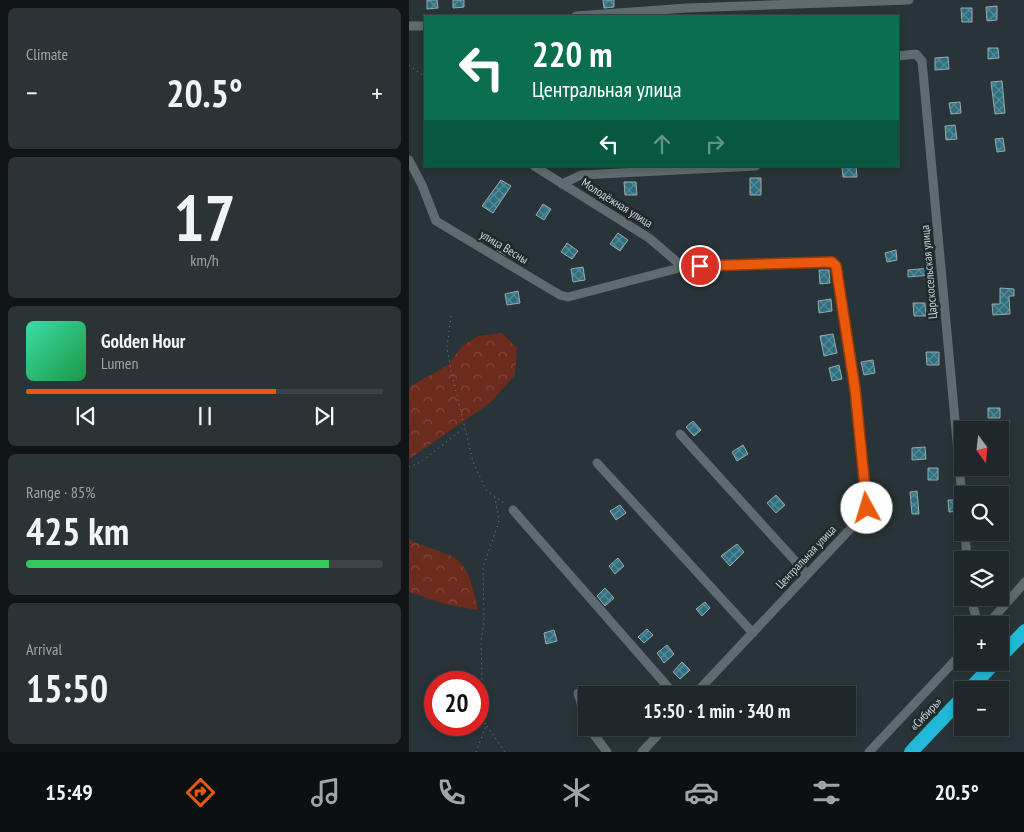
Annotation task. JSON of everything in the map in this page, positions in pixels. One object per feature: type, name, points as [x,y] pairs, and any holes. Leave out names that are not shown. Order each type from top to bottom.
[{"type":"highway","points":[[1009,647],[1024,631]]},
{"type":"highway","points":[[977,681],[987,671]]},
{"type":"highway","name":"«Сибирь»","points":[[911,752],[954,707]]},
{"type":"street","points":[[591,15],[687,8],[909,0]]},
{"type":"street","points":[[409,26],[424,26]]},
{"type":"street","name":"Царскосельская улица","points":[[899,56],[916,54],[922,61],[961,486]]},
{"type":"street","name":"улица Весны","points":[[409,160],[422,185],[436,221],[560,296]]},
{"type":"street","name":"Молодёжная улица","points":[[536,167],[649,238],[683,267]]},
{"type":"street","points":[[563,184],[581,175],[737,167]]},
{"type":"street","name":"Центральная улица","points":[[560,296],[568,297],[683,267],[832,262],[836,266],[855,389],[867,508],[853,526],[703,686]]},
{"type":"street","points":[[680,434],[807,574]]},
{"type":"street","points":[[597,463],[753,632]]},
{"type":"street","points":[[513,510],[667,686]]},
{"type":"street","points":[[995,616],[1024,582]]},
{"type":"street","points":[[869,752],[954,662]]},
{"type":"street","points":[[595,736],[607,752]]},
{"type":"street","points":[[642,752],[657,736]]},
{"type":"path","points":[[409,65],[424,76]]},
{"type":"path","points":[[451,316],[447,348],[473,462],[486,490],[513,510]]},
{"type":"path","points":[[409,467],[421,462],[465,427]]},
{"type":"path","points":[[482,671],[481,642],[484,620],[483,568],[499,522],[495,497]]},
{"type":"path","points":[[489,730],[505,752]]},
{"type":"path","points":[[476,752],[482,736]]},
{"type":"green space","points":[[502,333],[517,348],[515,375],[490,403],[409,459],[409,387],[448,365],[462,346],[478,336]]},
{"type":"green space","points":[[409,539],[447,554],[461,563],[469,577],[478,610],[445,604],[409,592]]},
{"type":"building","points":[[427,0],[437,0],[438,8],[427,9]]},
{"type":"building","points":[[453,0],[464,0],[464,7],[453,8]]},
{"type":"building","points":[[603,0],[614,0],[614,7],[604,8]]},
{"type":"building","points":[[997,6],[997,20],[987,21],[986,7]]},
{"type":"building","points":[[961,8],[972,8],[972,22],[962,22]]},
{"type":"building","points":[[988,48],[998,48],[999,58],[988,59]]},
{"type":"building","points":[[948,57],[949,69],[935,70],[935,58]]},
{"type":"building","points":[[1002,81],[1005,113],[995,114],[991,82]]},
{"type":"building","points":[[960,102],[961,113],[951,114],[949,103]]},
{"type":"building","points":[[955,125],[957,139],[946,140],[945,126]]},
{"type":"building","points":[[1003,138],[1005,151],[997,152],[995,139]]},
{"type":"building","points":[[842,167],[856,167],[857,177],[843,177]]},
{"type":"building","points":[[750,178],[761,178],[761,195],[750,195]]},
{"type":"building","points":[[501,180],[511,186],[493,213],[482,206]]},
{"type":"building","points":[[624,182],[636,182],[637,195],[625,195]]},
{"type":"building","points":[[543,204],[551,209],[544,220],[536,215]]},
{"type":"building","points":[[618,233],[628,240],[620,251],[610,244]]},
{"type":"building","points":[[500,241],[510,247],[505,255],[495,249]]},
{"type":"building","points":[[567,243],[578,251],[572,259],[561,252]]},
{"type":"building","points":[[896,250],[897,260],[887,262],[885,253]]},
{"type":"building","points":[[583,267],[585,280],[573,282],[571,269]]},
{"type":"building","points":[[931,268],[931,275],[908,277],[908,270]]},
{"type":"building","points":[[819,270],[829,270],[830,283],[820,284]]},
{"type":"building","points":[[1000,288],[1014,289],[1014,296],[1009,296],[1010,314],[993,315],[992,304],[1000,304]]},
{"type":"building","points":[[518,291],[520,303],[507,305],[505,294]]},
{"type":"building","points":[[831,299],[832,311],[819,313],[818,301]]},
{"type":"building","points":[[913,303],[925,303],[926,316],[914,316]]},
{"type":"building","points":[[833,334],[837,353],[824,356],[820,336]]},
{"type":"building","points":[[926,352],[939,352],[939,365],[927,365]]},
{"type":"building","points":[[873,360],[875,373],[864,375],[861,362]]},
{"type":"building","points":[[839,365],[842,379],[832,381],[829,368]]},
{"type":"building","points":[[988,408],[1000,408],[1000,418],[988,418]]},
{"type":"building","points":[[693,421],[701,430],[694,436],[686,427]]},
{"type":"building","points":[[743,445],[748,454],[737,461],[732,452]]},
{"type":"building","points":[[925,447],[926,459],[912,460],[912,448]]},
{"type":"building","points":[[928,468],[938,468],[938,480],[928,480]]},
{"type":"building","points":[[917,491],[919,514],[912,514],[910,492]]},
{"type":"building","points":[[776,495],[785,505],[776,513],[767,503]]},
{"type":"building","points":[[948,500],[954,500],[954,512],[949,512]]},
{"type":"building","points":[[620,505],[626,513],[616,520],[610,511]]},
{"type":"building","points":[[737,544],[744,552],[730,566],[721,556]]},
{"type":"building","points":[[618,558],[624,566],[615,574],[609,566]]},
{"type":"building","points":[[605,588],[614,598],[605,606],[597,596]]},
{"type":"building","points":[[705,602],[710,608],[702,616],[696,609]]},
{"type":"building","points":[[647,629],[653,635],[644,643],[638,637]]},
{"type":"building","points":[[554,630],[557,641],[546,644],[544,633]]},
{"type":"building","points":[[667,645],[674,654],[664,663],[657,653]]},
{"type":"building","points":[[682,662],[690,670],[680,679],[673,672]]},
{"type":"route","points":[[700,266],[832,262],[836,266],[855,389],[867,508]]}]
